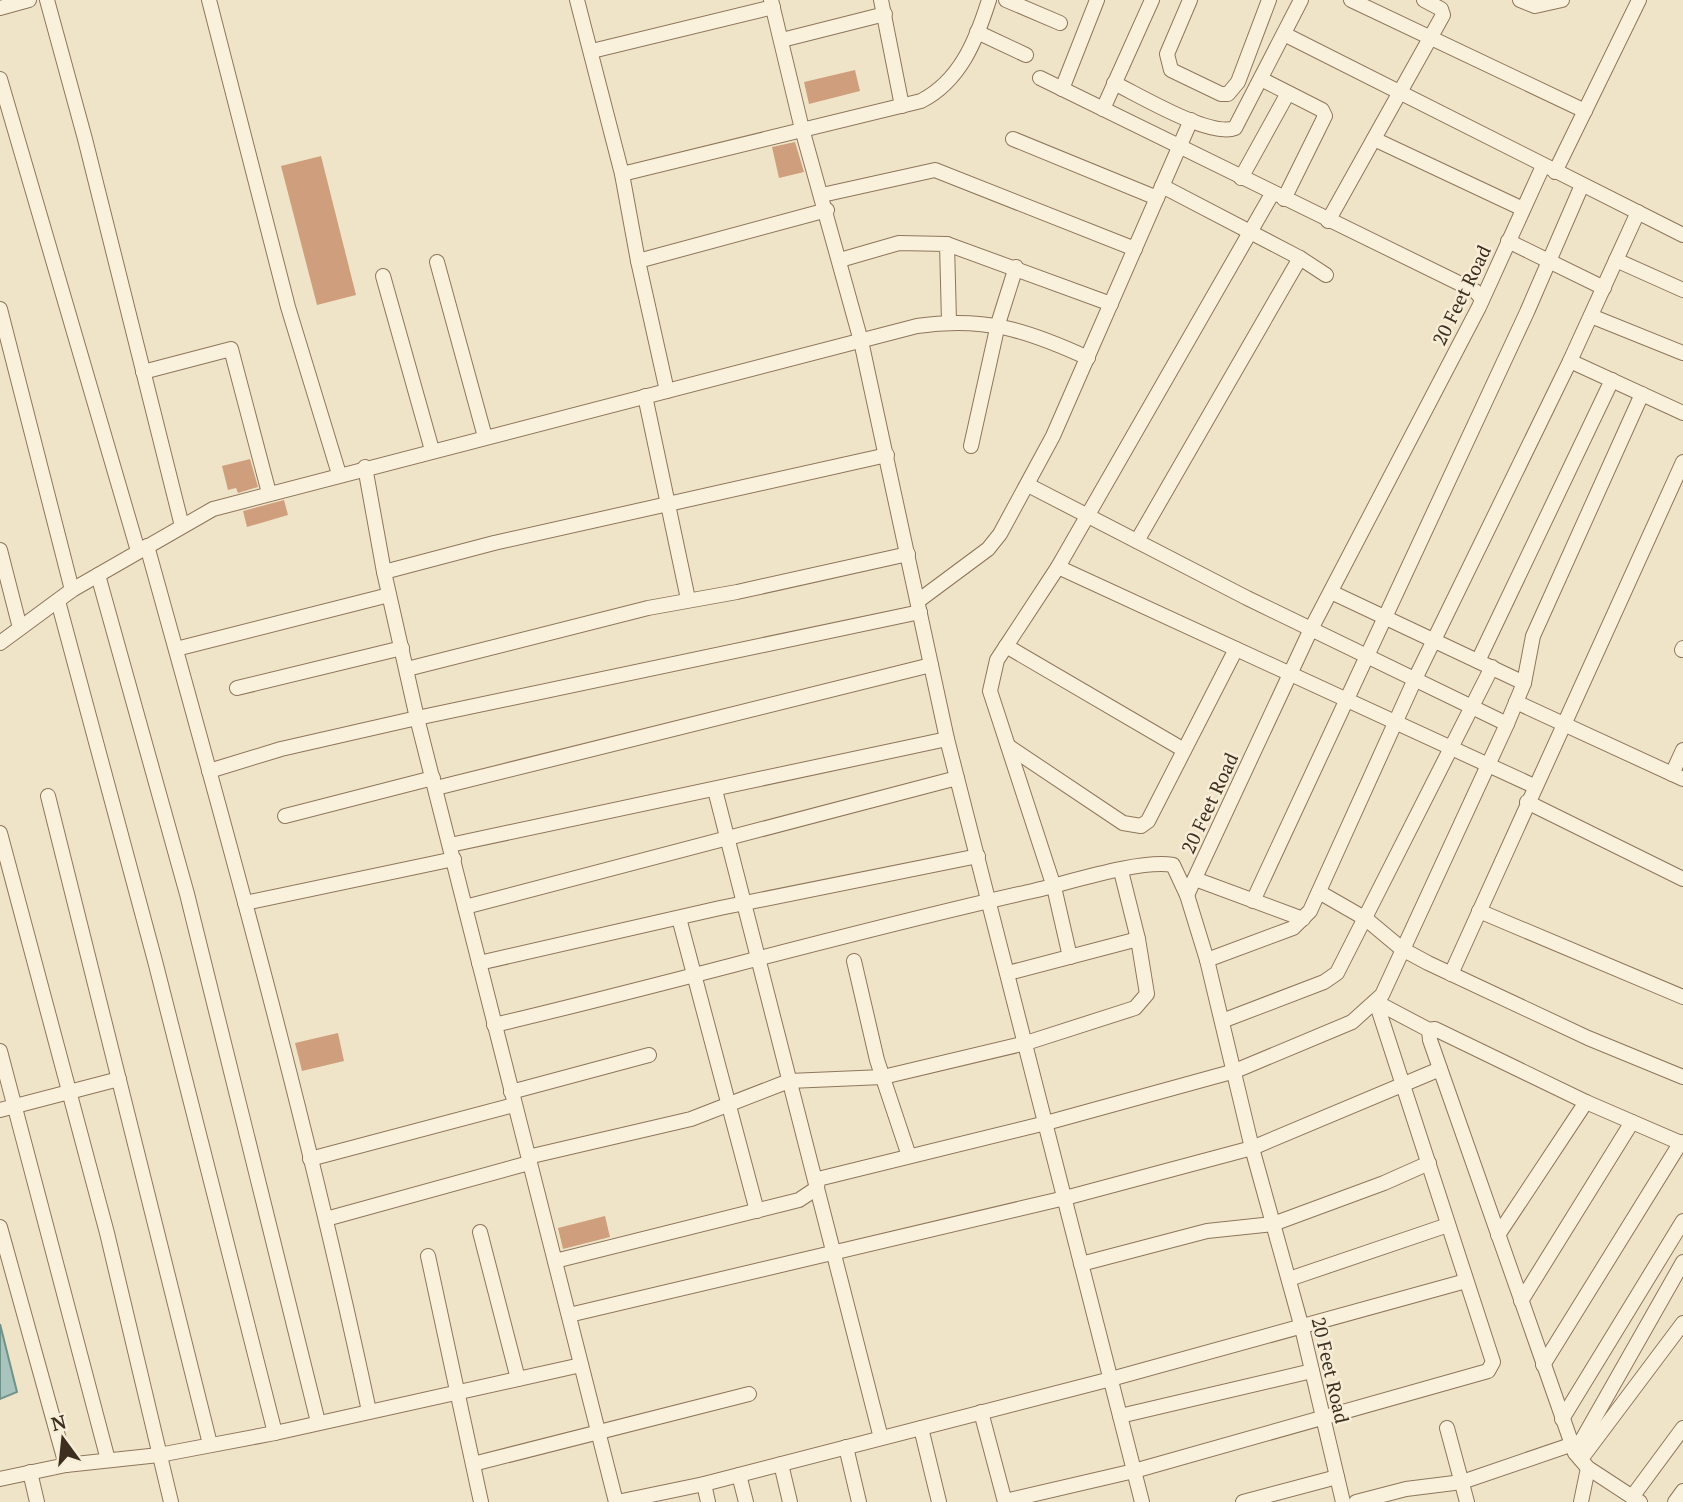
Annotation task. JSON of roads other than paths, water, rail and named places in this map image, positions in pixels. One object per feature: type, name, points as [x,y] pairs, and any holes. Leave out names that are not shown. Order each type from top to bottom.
[{"type":"street","points":[[0,8],[29,0]]},
{"type":"street","points":[[47,0],[182,526]]},
{"type":"street","points":[[209,0],[288,307],[339,474]]},
{"type":"street","points":[[577,0],[622,174],[667,391]]},
{"type":"street","points":[[622,174],[902,106],[937,93],[952,79],[977,32],[989,0]]},
{"type":"street","points":[[1006,0],[1060,23]]},
{"type":"street","points":[[1103,109],[1152,0]]},
{"type":"street","points":[[1190,0],[1167,54],[1167,63],[1171,70],[1221,94],[1228,94],[1238,82],[1269,0]]},
{"type":"street","points":[[1114,83],[1191,120],[1221,130],[1235,128],[1301,0]]},
{"type":"street","points":[[1351,0],[1432,36],[1585,111]]},
{"type":"street","points":[[1328,221],[1432,36],[1443,11],[1424,0]]},
{"type":"street","points":[[1520,0],[1535,6],[1562,0]]},
{"type":"street","name":"20 Feet Road","points":[[1343,1502],[1302,1328],[1252,1148],[1207,960],[1187,894],[1311,629],[1482,299],[1523,209],[1585,111],[1639,0]]},
{"type":"street","points":[[1062,89],[1092,2]]},
{"type":"street","points":[[592,51],[772,3],[802,130],[827,210],[861,341],[947,739],[1142,1502]]},
{"type":"street","points":[[782,40],[883,7],[902,106]]},
{"type":"street","points":[[977,32],[1026,55]]},
{"type":"street","points":[[1284,34],[1683,235]]},
{"type":"street","points":[[1040,78],[1328,221],[1475,290],[1482,299]]},
{"type":"street","points":[[0,79],[142,549],[176,649],[326,1219],[369,1412]]},
{"type":"street","points":[[1070,957],[1054,887],[990,691],[990,676],[1006,646],[1058,567],[1250,232],[1278,196],[1325,116],[1322,110],[1261,79]]},
{"type":"street","points":[[1241,178],[1288,93]]},
{"type":"street","points":[[209,771],[281,749],[919,606],[988,549],[1028,485],[1191,120]]},
{"type":"street","points":[[1013,139],[1160,192],[1250,232],[1326,275]]},
{"type":"street","points":[[1374,139],[1523,209]]},
{"type":"street","points":[[822,195],[935,170],[1135,249]]},
{"type":"street","points":[[1253,901],[1386,618],[1582,185]]},
{"type":"street","points":[[638,261],[827,210]]},
{"type":"street","points":[[1207,960],[1277,935],[1303,919],[1319,892],[1415,679],[1570,361],[1638,212]]},
{"type":"street","points":[[1508,241],[1604,288]]},
{"type":"street","points":[[840,260],[899,243],[947,244],[1111,304]]},
{"type":"street","points":[[947,244],[949,321]]},
{"type":"street","points":[[1137,541],[1300,258]]},
{"type":"street","points":[[1616,260],[1683,290]]},
{"type":"street","points":[[437,262],[485,437]]},
{"type":"street","points":[[971,446],[998,324],[1016,268]]},
{"type":"street","points":[[383,276],[432,450]]},
{"type":"street","points":[[0,309],[72,590]]},
{"type":"street","points":[[1591,316],[1683,353]]},
{"type":"street","points":[[0,643],[72,590],[212,509],[365,467],[917,326],[949,321],[998,324],[1042,337],[1087,358]]},
{"type":"street","points":[[143,372],[231,349],[269,493]]},
{"type":"street","points":[[1570,361],[1683,414]]},
{"type":"street","points":[[1222,1021],[1324,982],[1338,973],[1473,707],[1485,664],[1612,380]]},
{"type":"street","points":[[555,1261],[799,1200],[817,1188],[818,1179],[1046,1123],[1235,1071],[1352,1022],[1376,1002],[1489,764],[1524,683],[1533,636],[1643,394]]},
{"type":"street","points":[[645,396],[688,599]]},
{"type":"street","points":[[384,572],[495,543],[887,455]]},
{"type":"street","points":[[1451,974],[1683,462]]},
{"type":"street","points":[[365,467],[384,572],[417,718],[617,1502],[704,1484],[1111,1379],[1466,1281]]},
{"type":"street","points":[[1028,485],[1311,629],[1507,724]]},
{"type":"street","points":[[0,550],[20,628]]},
{"type":"street","points":[[407,669],[688,599],[737,592],[908,554]]},
{"type":"street","points":[[1058,567],[1534,786]]},
{"type":"street","points":[[98,575],[187,894],[318,1422]]},
{"type":"street","points":[[1331,592],[1524,683]]},
{"type":"street","points":[[176,649],[389,595]]},
{"type":"street","points":[[58,601],[155,961],[275,1433]]},
{"type":"street","points":[[1006,646],[1184,750]]},
{"type":"street","points":[[237,688],[402,649]]},
{"type":"street","points":[[1008,746],[1124,823],[1141,826],[1148,821],[1236,649]]},
{"type":"street","points":[[285,816],[931,665]]},
{"type":"street","points":[[1516,702],[1677,776],[1683,750]]},
{"type":"street","points":[[245,903],[648,801],[715,790],[947,739]]},
{"type":"street","points":[[465,907],[957,778]]},
{"type":"street","points":[[715,790],[881,1438]]},
{"type":"street","points":[[48,796],[210,1444]]},
{"type":"street","points":[[1527,802],[1683,878]]},
{"type":"street","points":[[0,833],[107,1233],[171,1502]]},
{"type":"street","points":[[479,963],[744,903],[978,856]]},
{"type":"street","points":[[494,1025],[989,901],[1121,871],[1163,864],[1173,866],[1187,894]]},
{"type":"street","points":[[529,1163],[532,1156],[634,1134],[730,1105],[789,1081],[883,1077],[1026,1043],[1135,1008],[1143,1002],[1147,994],[1138,939],[1121,871]]},
{"type":"street","points":[[1195,879],[1303,919]]},
{"type":"street","points":[[1319,892],[1366,919],[1402,949],[1451,974],[1588,1038],[1683,1077]]},
{"type":"street","points":[[1479,911],[1683,997]]},
{"type":"street","points":[[679,918],[757,1211]]},
{"type":"street","points":[[1008,973],[1138,939]]},
{"type":"street","points":[[854,961],[883,1077],[909,1156]]},
{"type":"street","points":[[1376,1002],[1429,1030],[1436,1029],[1586,1102],[1682,1143],[1543,1365]]},
{"type":"street","points":[[981,1412],[1005,1502],[1324,1420],[1488,1371],[1493,1362],[1376,1002]]},
{"type":"street","points":[[1429,1030],[1440,1069],[1562,1419],[1579,1453],[1581,1502]]},
{"type":"street","points":[[0,1051],[108,1460]]},
{"type":"street","points":[[310,1158],[649,1055]]},
{"type":"street","points":[[569,1315],[1065,1198],[1252,1148],[1440,1069]]},
{"type":"street","points":[[0,1110],[118,1079]]},
{"type":"street","points":[[1498,1235],[1586,1102]]},
{"type":"street","points":[[1521,1301],[1632,1122]]},
{"type":"street","points":[[326,1219],[529,1163]]},
{"type":"street","points":[[1082,1264],[1206,1231],[1273,1224],[1384,1183],[1429,1163]]},
{"type":"street","points":[[1562,1419],[1683,1221]]},
{"type":"street","points":[[1289,1279],[1447,1226]]},
{"type":"street","points":[[0,1227],[66,1465]]},
{"type":"street","points":[[480,1232],[518,1379]]},
{"type":"street","points":[[428,1256],[481,1502]]},
{"type":"street","points":[[1579,1453],[1683,1262]]},
{"type":"street","points":[[1356,1502],[1406,1489],[1462,1482],[1579,1453],[1683,1323]]},
{"type":"street","points":[[0,1479],[66,1465],[159,1455],[275,1433],[581,1365]]},
{"type":"street","points":[[1120,1416],[1312,1371]]},
{"type":"street","points":[[473,1464],[750,1394]]},
{"type":"street","points":[[921,1428],[939,1502]]},
{"type":"street","points":[[1447,1428],[1467,1502]]},
{"type":"street","points":[[1579,1453],[1636,1499],[1683,1428]]},
{"type":"street","points":[[846,1447],[859,1502]]},
{"type":"street","points":[[781,1464],[790,1502]]},
{"type":"street","points":[[30,1472],[37,1502]]},
{"type":"street","points":[[739,1475],[746,1502]]},
{"type":"street","points":[[1243,1502],[1337,1477]]},
{"type":"street","points":[[704,1484],[708,1502]]},
{"type":"street","points":[[1675,1502],[1683,1491]]},
{"type":"water","points":[[0,1324],[17,1392],[0,1399]]}]
